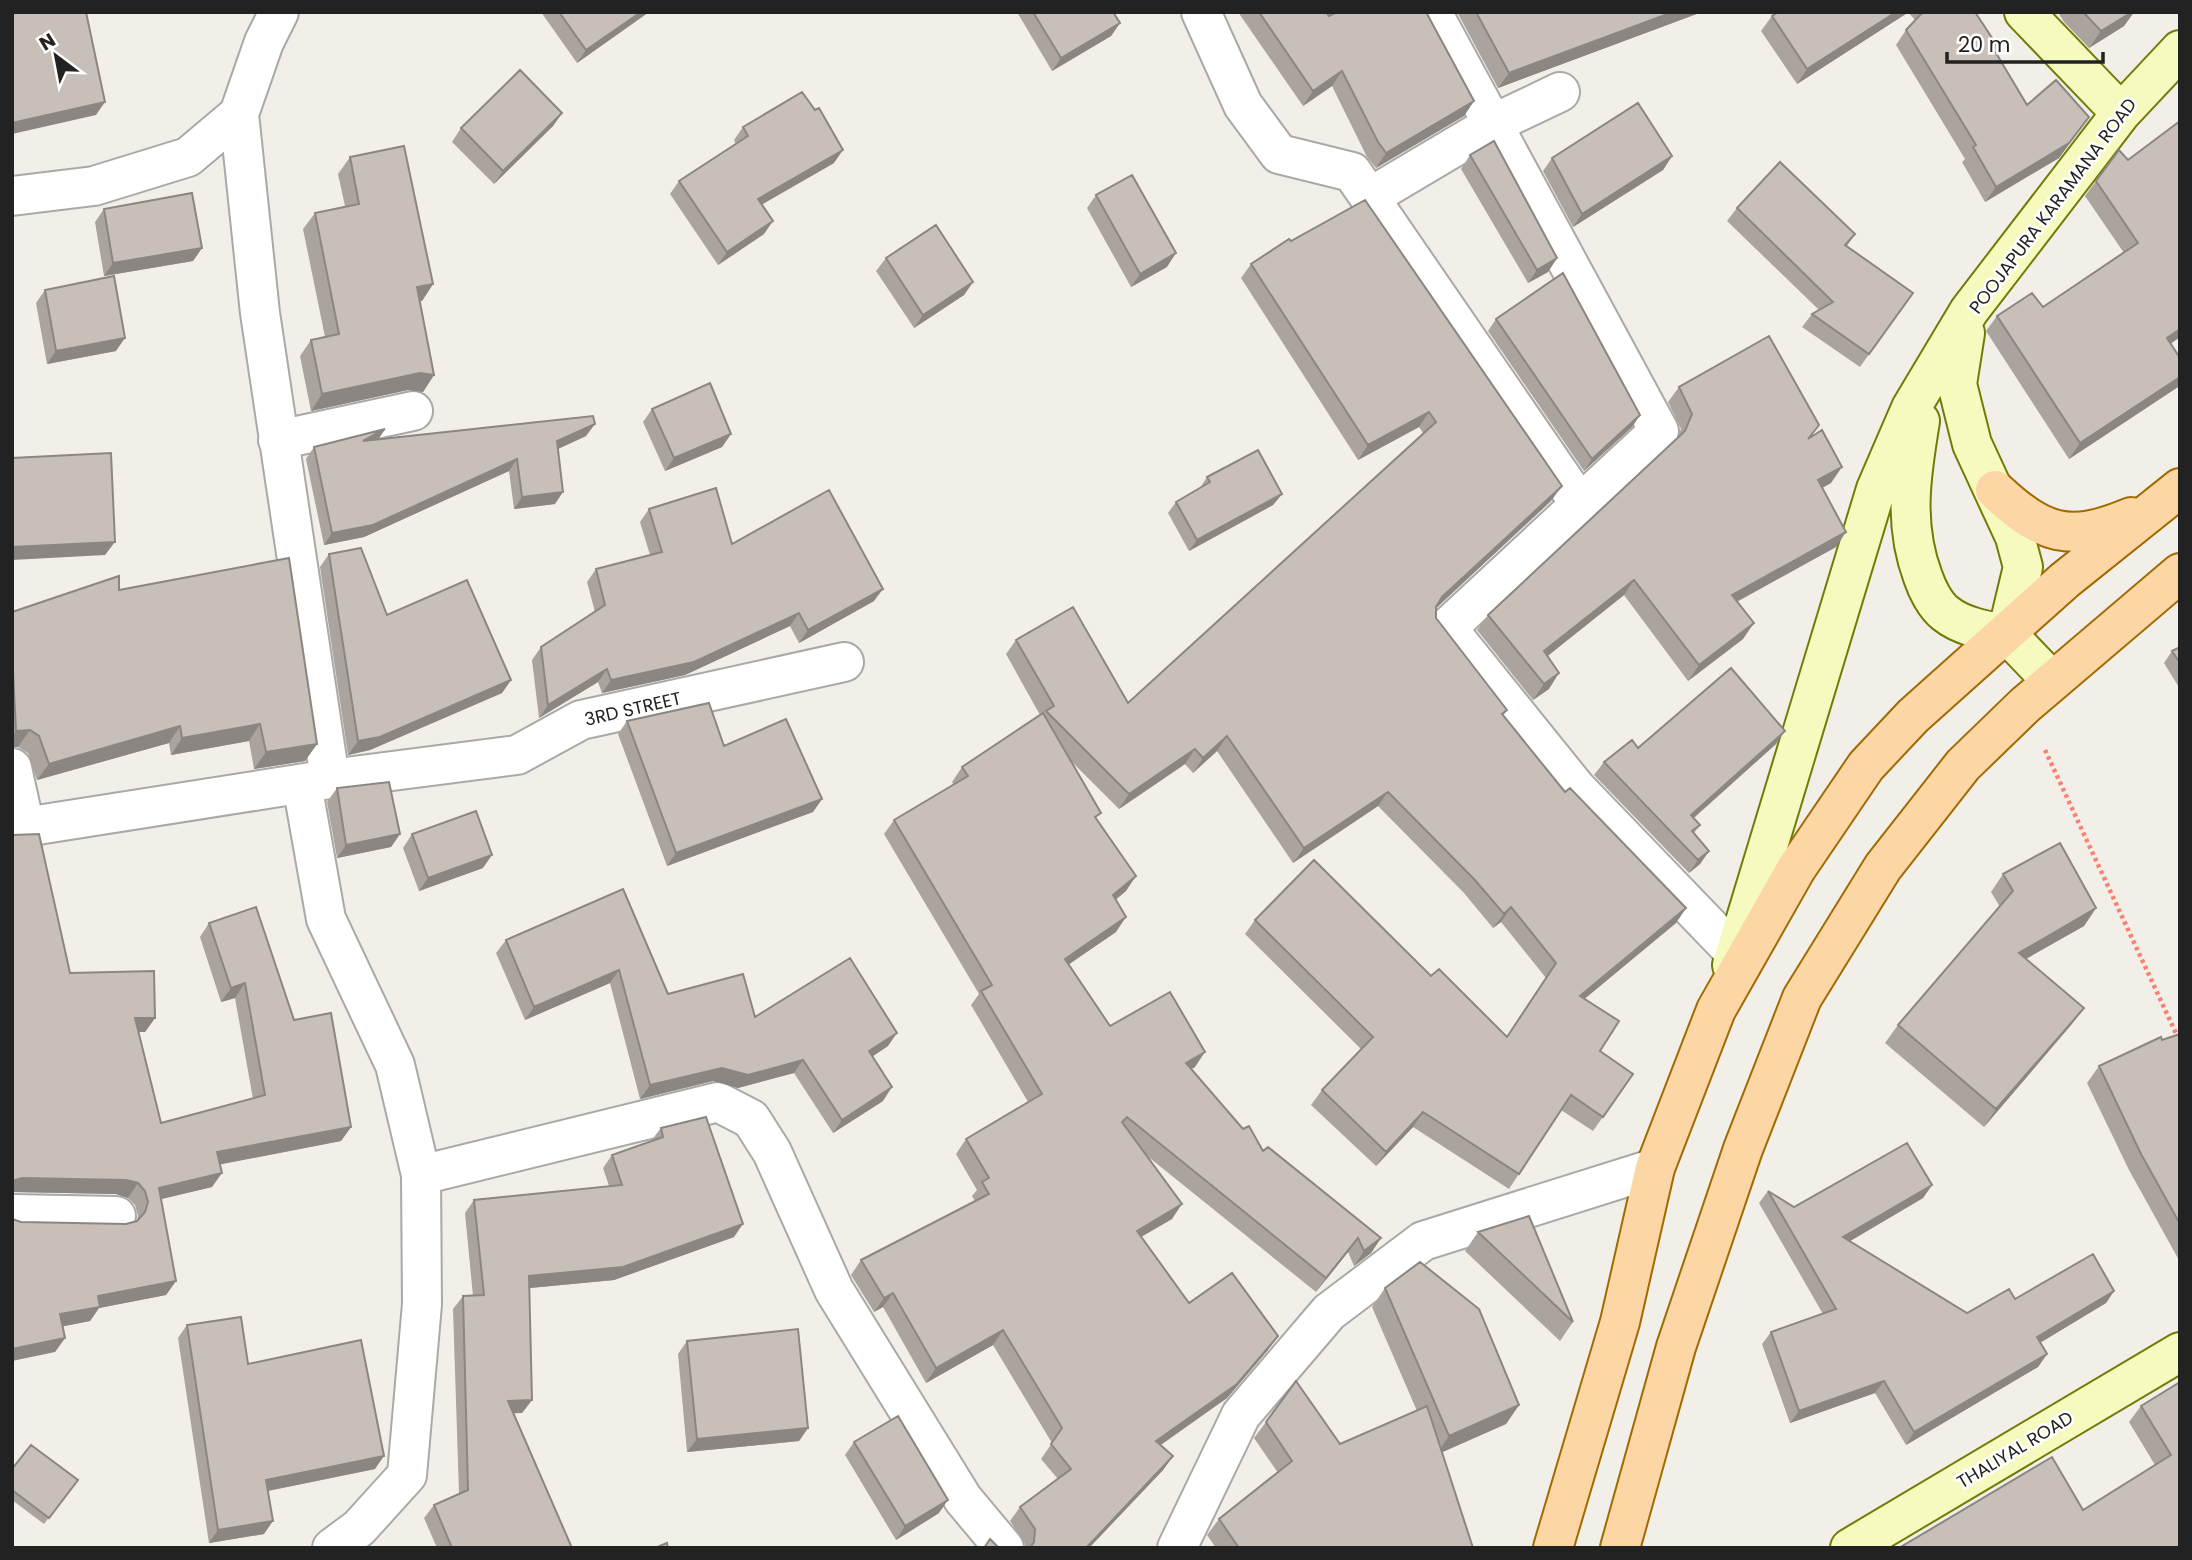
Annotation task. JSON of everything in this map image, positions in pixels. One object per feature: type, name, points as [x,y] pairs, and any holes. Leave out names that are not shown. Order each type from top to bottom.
[{"type":"main road","points":[[2024,12],[2121,113]]},
{"type":"main road","name":"POOJAPURA KARAMANA ROAD","points":[[2007,634],[2023,567],[2015,537],[1972,444],[1957,384],[1969,311],[2121,113],[2180,50]]},
{"type":"main road","points":[[1553,1548],[1620,1322],[1655,1168],[1735,954],[1875,489],[1926,383],[1969,311]]},
{"type":"main road","points":[[1926,383],[1908,501],[1912,548],[1928,590],[1945,613],[1980,630],[2007,634]]},
{"type":"main road","points":[[1995,490],[2024,517],[2052,530],[2101,529],[2167,498]]},
{"type":"main road","points":[[1716,1010],[1796,869],[1866,766],[1913,716],[2083,565],[2167,498]]},
{"type":"main road","points":[[1620,1548],[1676,1347],[1743,1149],[1801,998],[1883,867],[1963,765],[2039,693],[2180,573]]},
{"type":"main road","points":[[2007,634],[2039,693]]},
{"type":"main road","name":"THALIYAL ROAD","points":[[1850,1548],[2180,1352]]},
{"type":"street","points":[[1201,12],[1243,105],[1279,154],[1352,172],[1580,504]]},
{"type":"street","points":[[1432,12],[1659,431],[1447,628],[1576,788],[1735,954]]},
{"type":"street","points":[[278,13],[264,42],[239,114],[316,782],[326,919],[395,1065],[421,1175],[422,1304],[407,1475],[359,1528],[332,1548]]},
{"type":"street","points":[[1370,197],[1493,124],[1560,92]]},
{"type":"street","points":[[12,196],[94,186],[188,157],[239,114]]},
{"type":"street","points":[[278,440],[413,411]]},
{"type":"street","name":"3RD STREET","points":[[18,828],[517,754],[581,720],[844,662]]},
{"type":"street","points":[[12,768],[18,828]]},
{"type":"street","points":[[421,1175],[718,1102],[751,1119],[772,1152],[834,1290],[963,1499],[1004,1548]]},
{"type":"street","points":[[1177,1548],[1241,1415],[1329,1312],[1423,1241],[1655,1168]]},
{"type":"street","points":[[12,1214],[116,1216]]},
{"type":"path","points":[[2039,693],[2180,1042]]},
{"type":"building","points":[[12,12],[86,12],[105,102],[12,123]]},
{"type":"building","points":[[559,12],[641,12],[586,50]]},
{"type":"building","points":[[1033,12],[1113,12],[1120,23],[1061,58]]},
{"type":"building","points":[[1259,12],[1326,12],[1329,16],[1337,12],[1426,12],[1474,101],[1386,153],[1342,71],[1313,91]]},
{"type":"building","points":[[1476,12],[1673,12],[1509,73]]},
{"type":"building","points":[[1778,12],[1896,12],[1807,69],[1772,16]]},
{"type":"building","points":[[1923,12],[1975,12],[2000,50],[1996,53],[2027,105],[2056,80],[2089,117],[2069,143],[1996,187],[1973,147],[1976,145],[1906,30]]},
{"type":"building","points":[[2083,12],[2132,12],[2101,31]]},
{"type":"building","points":[[520,70],[562,113],[503,171],[461,128]]},
{"type":"building","points":[[802,92],[815,110],[819,108],[843,150],[758,199],[773,221],[727,252],[679,181],[748,136],[743,127]]},
{"type":"building","points":[[1638,103],[1672,156],[1582,214],[1552,158]]},
{"type":"building","points":[[2180,121],[2180,329],[2167,338],[2180,358],[2180,377],[2080,443],[1997,316],[2032,293],[2043,307],[2138,243],[2096,181],[2119,150],[2128,160]]},
{"type":"building","points":[[1494,141],[1557,258],[1537,270],[1470,155]]},
{"type":"building","points":[[404,146],[433,284],[417,287],[434,375],[420,373],[322,394],[311,340],[339,334],[315,213],[359,204],[350,157]]},
{"type":"building","points":[[1780,162],[1855,234],[1845,245],[1913,293],[1869,354],[1812,314],[1833,302],[1737,208]]},
{"type":"building","points":[[1132,175],[1176,253],[1140,274],[1096,195]]},
{"type":"building","points":[[192,193],[202,248],[113,263],[104,209]]},
{"type":"building","points":[[1365,200],[1562,486],[1442,597],[1436,607],[1436,618],[1507,710],[1502,714],[1565,792],[1570,788],[1686,908],[1580,996],[1619,1021],[1600,1051],[1633,1074],[1603,1117],[1571,1095],[1519,1174],[1423,1112],[1386,1152],[1322,1090],[1373,1037],[1255,920],[1314,860],[1431,976],[1439,969],[1507,1037],[1556,963],[1511,907],[1504,914],[1474,879],[1388,792],[1304,848],[1227,736],[1203,758],[1195,749],[1129,794],[1046,711],[1054,706],[1016,640],[1073,607],[1128,703],[1436,422],[1429,412],[1368,445],[1251,264],[1289,239],[1291,241]]},
{"type":"building","points":[[936,225],[973,282],[923,315],[886,258]]},
{"type":"building","points":[[1563,273],[1640,415],[1592,459],[1496,319]]},
{"type":"building","points":[[114,276],[125,338],[56,351],[45,290]]},
{"type":"building","points":[[1769,336],[1819,425],[1808,439],[1822,430],[1842,467],[1818,480],[1846,532],[1732,595],[1754,623],[1699,665],[1634,580],[1544,651],[1559,673],[1544,684],[1488,615],[1685,431],[1692,414],[1679,387]]},
{"type":"building","points":[[710,383],[731,434],[674,458],[652,409]]},
{"type":"building","points":[[593,416],[595,424],[557,441],[563,492],[522,497],[517,459],[373,525],[332,533],[314,447],[385,429],[363,441]]},
{"type":"building","points":[[1258,450],[1282,494],[1197,540],[1176,502],[1210,482],[1207,477]]},
{"type":"building","points":[[111,453],[115,542],[12,547],[12,458]]},
{"type":"building","points":[[716,488],[732,544],[829,490],[883,589],[808,630],[799,613],[694,662],[611,680],[607,669],[548,705],[541,647],[605,605],[596,569],[662,552],[649,509]]},
{"type":"building","points":[[361,548],[387,615],[467,580],[511,680],[380,737],[358,741],[329,554]]},
{"type":"building","points":[[289,558],[317,744],[266,752],[260,724],[182,738],[180,726],[49,764],[39,736],[30,730],[16,731],[12,612],[119,576],[119,590]]},
{"type":"building","points":[[2180,647],[2180,663],[2172,651]]},
{"type":"building","points":[[1731,668],[1785,731],[1691,815],[1700,825],[1692,831],[1709,851],[1698,860],[1604,762],[1632,740],[1638,748]]},
{"type":"building","points":[[709,703],[724,746],[786,719],[822,799],[676,853],[627,721]]},
{"type":"building","points":[[1043,713],[1101,813],[1095,817],[1136,876],[1113,895],[1126,917],[1065,959],[1110,1026],[1170,992],[1205,1052],[1186,1063],[1243,1129],[1249,1126],[1263,1151],[1268,1147],[1381,1238],[1364,1251],[1358,1238],[1326,1278],[1127,1117],[1122,1122],[1182,1204],[1137,1231],[1189,1303],[1232,1273],[1278,1336],[1237,1384],[1156,1441],[1173,1456],[1086,1548],[1030,1548],[1034,1542],[1035,1529],[1020,1507],[1071,1469],[1051,1444],[1062,1428],[1003,1330],[936,1368],[893,1293],[884,1298],[861,1260],[989,1194],[982,1182],[989,1178],[966,1139],[1042,1094],[981,991],[992,985],[894,820],[968,776],[962,767]]},
{"type":"building","points":[[389,782],[400,834],[346,845],[337,788]]},
{"type":"building","points":[[476,811],[492,855],[428,878],[412,834]]},
{"type":"building","points":[[12,834],[39,834],[70,973],[154,971],[155,1018],[135,1018],[161,1123],[265,1095],[245,983],[231,988],[209,923],[256,907],[294,1020],[331,1013],[351,1127],[217,1152],[222,1173],[159,1188],[176,1281],[98,1296],[100,1307],[60,1314],[65,1338],[12,1349],[12,1219],[21,1222],[126,1224],[137,1221],[145,1212],[148,1202],[145,1191],[138,1183],[126,1180],[22,1178],[12,1181]]},
{"type":"building","points":[[2060,843],[2096,908],[2019,953],[2084,1008],[1996,1109],[1898,1025],[2013,891],[2003,874]]},
{"type":"building","points":[[623,889],[668,994],[743,974],[755,1017],[850,958],[897,1033],[869,1051],[892,1087],[842,1120],[803,1060],[748,1075],[722,1068],[650,1085],[619,970],[534,1007],[506,940]]},
{"type":"building","points":[[2180,1034],[2180,1224],[2141,1154],[2099,1066],[2161,1037],[2162,1040]]},
{"type":"building","points":[[706,1117],[743,1224],[623,1267],[529,1276],[532,1400],[508,1401],[572,1548],[452,1548],[434,1505],[468,1490],[463,1296],[484,1295],[474,1200],[622,1185],[612,1155],[663,1137],[661,1128]]},
{"type":"building","points":[[1907,1143],[1932,1185],[1843,1237],[1967,1313],[2009,1289],[2015,1299],[2093,1254],[2114,1291],[2037,1337],[2047,1354],[1914,1432],[1884,1381],[1799,1411],[1771,1332],[1836,1309],[1768,1191],[1794,1207]]},
{"type":"building","points":[[1529,1216],[1573,1322],[1478,1232]]},
{"type":"building","points":[[1420,1262],[1479,1309],[1519,1405],[1449,1436],[1385,1288]]},
{"type":"building","points":[[241,1317],[248,1364],[361,1340],[384,1456],[266,1480],[273,1521],[218,1530],[187,1325]]},
{"type":"building","points":[[798,1329],[808,1428],[697,1439],[687,1341]]},
{"type":"building","points":[[1296,1381],[1340,1444],[1427,1406],[1473,1548],[1239,1548],[1219,1519],[1292,1461],[1266,1422]]},
{"type":"building","points":[[2180,1382],[2180,1548],[1899,1548],[2052,1457],[2083,1510],[2171,1455],[2141,1406]]},
{"type":"building","points":[[898,1416],[948,1500],[905,1526],[854,1442]]},
{"type":"building","points":[[31,1445],[78,1480],[49,1518],[12,1490],[12,1469]]},
{"type":"building","points":[[990,1539],[999,1548],[984,1548]]},
{"type":"building","points":[[667,1543],[668,1548],[655,1548]]}]
